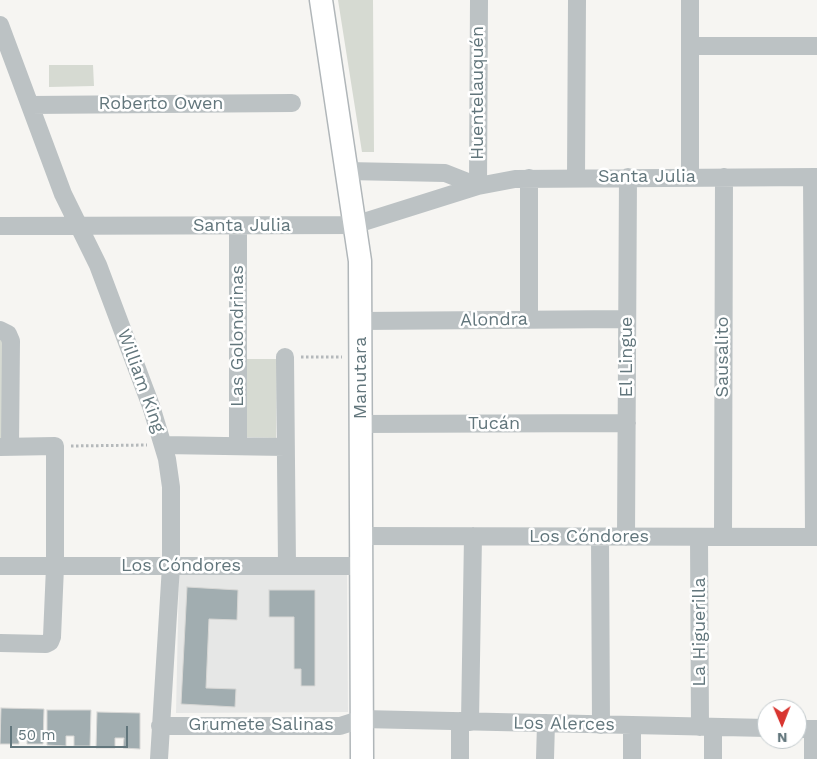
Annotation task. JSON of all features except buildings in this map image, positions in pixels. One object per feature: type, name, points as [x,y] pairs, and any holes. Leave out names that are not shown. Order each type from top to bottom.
[{"type":"main road","name":"Manutara","points":[[321,0],[360,261],[362,759]]},
{"type":"street","name":"Huentelauquén","points":[[478,186],[479,0]]},
{"type":"street","points":[[576,0],[576,178]]},
{"type":"street","points":[[690,0],[690,177]]},
{"type":"street","name":"William King","points":[[0,25],[63,194],[96,259],[164,445],[171,487],[171,566],[159,759]]},
{"type":"street","points":[[690,46],[817,46]]},
{"type":"street","name":"Roberto Owen","points":[[30,105],[292,103]]},
{"type":"street","points":[[346,170],[445,173],[478,186]]},
{"type":"street","name":"El Lingue","points":[[626,537],[628,177]]},
{"type":"street","name":"Sausalito","points":[[723,537],[724,177]]},
{"type":"street","points":[[815,177],[816,537]]},
{"type":"street","name":"Santa Julia","points":[[0,226],[354,225],[478,186],[500,181],[529,178],[815,177]]},
{"type":"street","points":[[529,178],[529,320]]},
{"type":"street","name":"Las Golondrinas","points":[[238,226],[238,446]]},
{"type":"street","name":"Alondra","points":[[360,321],[627,319]]},
{"type":"street","points":[[0,330],[8,334],[11,341],[5,447],[55,446],[55,566],[52,637],[50,642],[46,644],[0,643]]},
{"type":"street","points":[[285,357],[287,566]]},
{"type":"street","name":"Tucán","points":[[361,424],[627,424]]},
{"type":"street","points":[[164,445],[285,447]]},
{"type":"street","name":"Los Cóndores","points":[[362,536],[816,537]]},
{"type":"street","points":[[460,759],[465,721],[473,536]]},
{"type":"street","points":[[600,537],[601,724]]},
{"type":"street","name":"La Higuerilla","points":[[699,537],[707,727],[714,759]]},
{"type":"street","name":"Los Cóndores","points":[[0,566],[362,566]]},
{"type":"street","name":"Los Alerces","points":[[362,719],[757,728]]},
{"type":"street","name":"Grumete Salinas","points":[[160,726],[340,726],[362,719]]},
{"type":"street","points":[[546,723],[546,759]]},
{"type":"street","points":[[632,725],[632,759]]},
{"type":"street","points":[[809,729],[813,759]]},
{"type":"path","points":[[285,357],[345,357]]},
{"type":"path","points":[[55,446],[164,445]]},
{"type":"shaded area","points":[[338,0],[373,0],[374,152],[362,152]]},
{"type":"shaded area","points":[[49,65],[93,65],[94,86],[49,87]]},
{"type":"shaded area","points":[[0,335],[2,335],[3,444],[0,444]]},
{"type":"shaded area","points":[[246,359],[277,359],[276,438],[245,437]]},
{"type":"shaded area","points":[[347,571],[348,712],[176,713],[179,575]]}]
